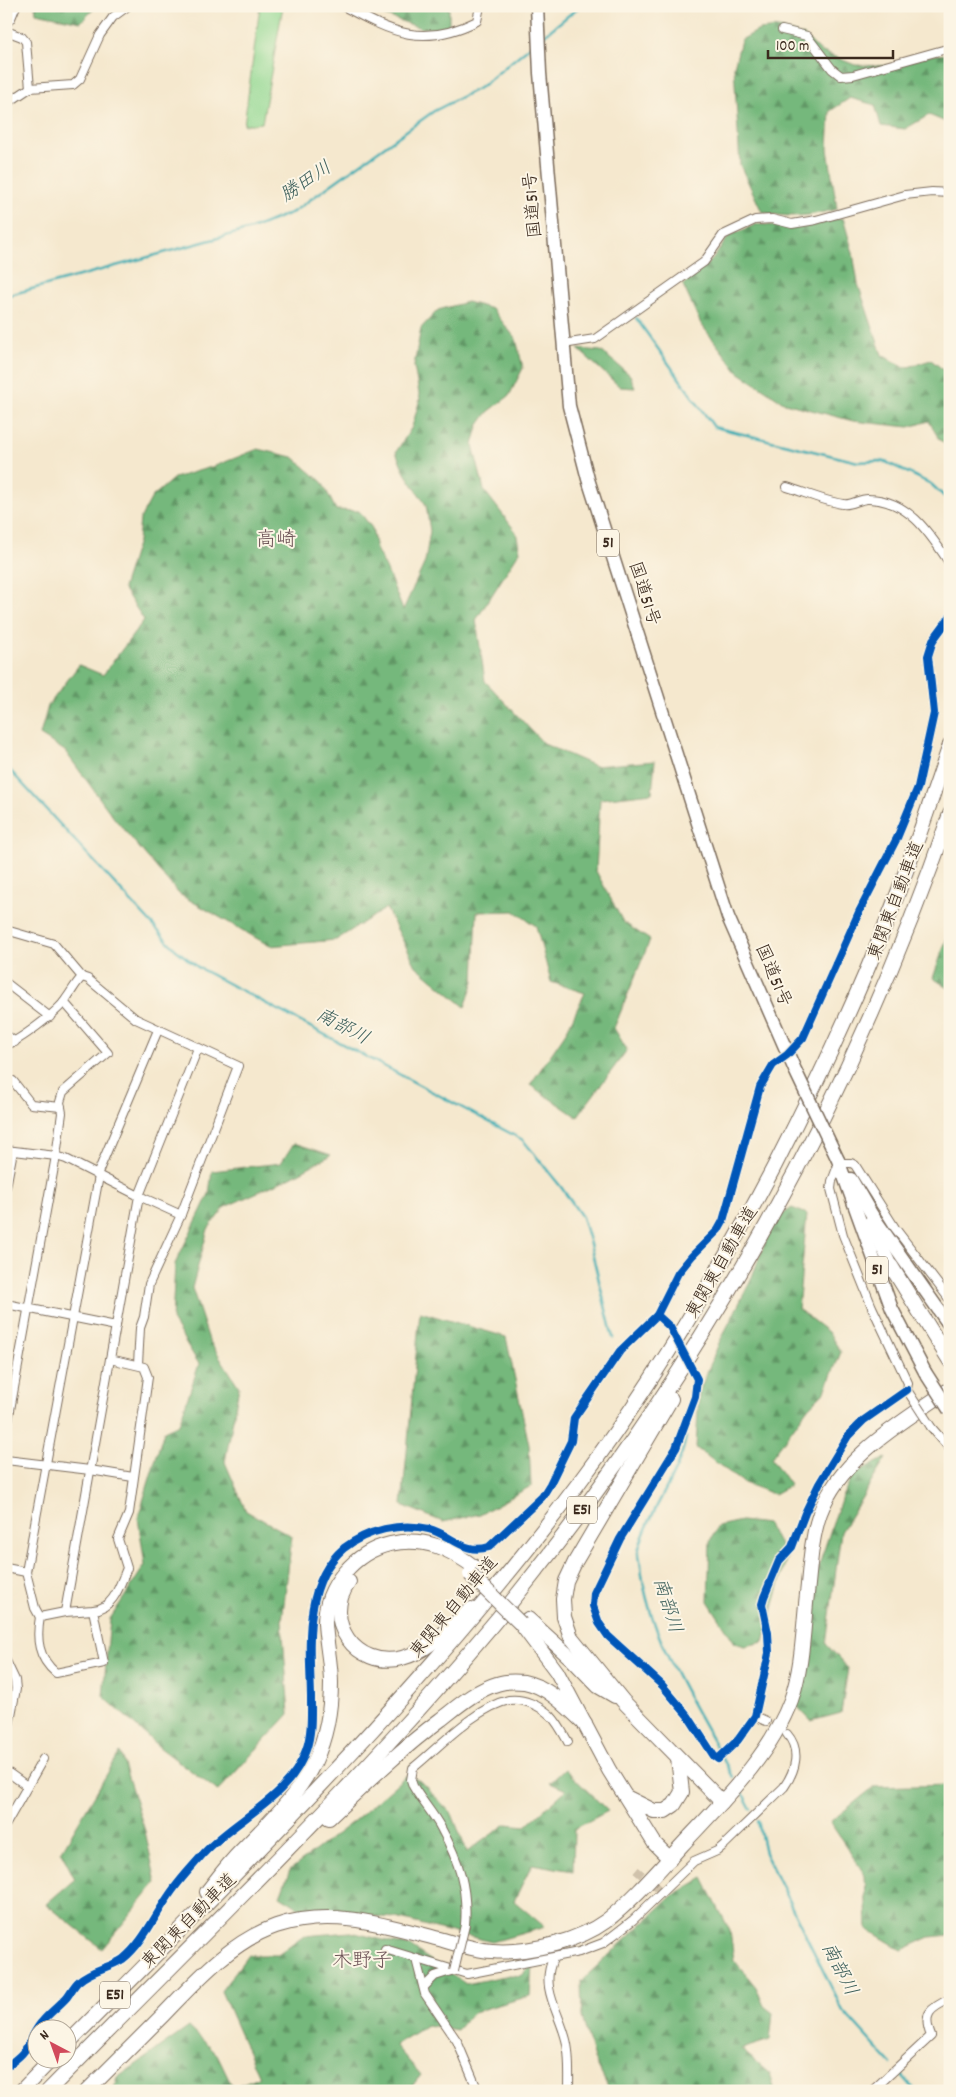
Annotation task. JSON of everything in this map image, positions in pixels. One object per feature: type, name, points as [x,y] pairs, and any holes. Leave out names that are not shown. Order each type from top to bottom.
[{"type":"highway","name":"国道51号","points":[[537,6],[540,73],[569,406],[594,498],[728,917],[788,1055],[838,1161],[892,1309],[925,1372],[950,1411]]},
{"type":"highway","name":"東関東自動車道","points":[[78,2033],[363,1742],[459,1634],[539,1536],[580,1482],[652,1378],[702,1299],[795,1125],[867,970],[886,924],[950,746]]},
{"type":"highway","name":"東関東自動車道","points":[[48,2091],[188,1950],[428,1699],[516,1595],[596,1491],[641,1428],[737,1278],[794,1177],[862,1038],[912,917],[950,814]]},
{"type":"highway","name":"国道51号","points":[[838,1161],[872,1215],[950,1326]]},
{"type":"highway","points":[[858,1190],[861,1203],[891,1266]]},
{"type":"highway","points":[[863,1227],[891,1266],[950,1361]]},
{"type":"highway","points":[[701,1337],[680,1384],[575,1562],[564,1591],[564,1617],[571,1637],[585,1657],[622,1701],[722,1802]]},
{"type":"highway","points":[[88,2091],[203,1974],[251,1938],[275,1927],[301,1920],[329,1917],[352,1918],[470,1948],[492,1951],[528,1950],[566,1941],[586,1933],[620,1909],[722,1802],[773,1737],[784,1717],[799,1668],[812,1546],[820,1514],[828,1496],[849,1466],[863,1452],[950,1388]]},
{"type":"highway","points":[[474,1572],[421,1551],[402,1550],[375,1558],[352,1576],[342,1593],[339,1614],[345,1636],[357,1650],[377,1660],[394,1660],[414,1654],[435,1640],[475,1606],[539,1536]]},
{"type":"highway","points":[[163,1948],[228,1866],[290,1799],[308,1774],[324,1738],[330,1696],[325,1622],[328,1607],[334,1589],[347,1570],[373,1549],[397,1542],[410,1541],[425,1542],[449,1550],[524,1621],[572,1659],[598,1686],[622,1701]]},
{"type":"highway","points":[[524,1621],[557,1672],[655,1844],[670,1858]]},
{"type":"highway","points":[[188,1950],[402,1750],[456,1707],[487,1688],[510,1681],[536,1685],[551,1694],[586,1724]]},
{"type":"highway","points":[[626,1796],[654,1811],[665,1811],[674,1805],[682,1792],[678,1758]]},
{"type":"highway","points":[[21,2091],[41,2070]]},
{"type":"street","points":[[6,24],[16,6]]},
{"type":"street","points":[[6,104],[30,88],[73,85],[80,79],[100,35],[113,17],[128,6]]},
{"type":"street","points":[[343,6],[373,22],[412,35],[442,35],[463,28],[477,21],[480,6]]},
{"type":"street","points":[[782,30],[807,36],[832,69],[841,76],[852,75],[950,48]]},
{"type":"street","points":[[6,31],[22,37],[26,42],[30,88]]},
{"type":"street","points":[[563,344],[595,339],[704,262],[723,235],[755,220],[772,219],[792,224],[800,223],[905,195],[932,192],[950,193]]},
{"type":"street","points":[[787,487],[845,505],[868,498],[894,505],[909,513],[924,527],[950,564]]},
{"type":"street","points":[[6,2067],[24,2052],[42,2021],[67,1997],[79,1981],[123,1958],[138,1943],[169,1895],[206,1852],[223,1835],[277,1793],[291,1777],[306,1750],[309,1737],[311,1716],[310,1626],[312,1608],[323,1578],[343,1549],[357,1539],[394,1527],[429,1529],[468,1548],[478,1550],[488,1547],[542,1497],[571,1441],[574,1418],[620,1351],[657,1315],[678,1273],[718,1230],[723,1221],[760,1087],[773,1064],[788,1055],[803,1038],[860,910],[897,838],[918,787],[934,713],[928,656],[933,640],[950,617]]},
{"type":"street","points":[[6,930],[54,944],[82,976],[136,1020],[238,1066],[181,1215],[149,1284],[144,1317],[140,1328],[138,1364]]},
{"type":"street","points":[[6,1045],[15,1042],[26,1032],[50,1017],[64,1002],[82,976]]},
{"type":"street","points":[[6,983],[50,1017]]},
{"type":"street","points":[[6,1432],[56,1156],[62,1113],[60,1102],[63,1092],[108,1052],[64,1002]]},
{"type":"street","points":[[93,1610],[104,1663],[56,1673],[47,1666],[41,1653],[38,1640],[40,1617],[35,1608],[26,1572],[98,1175],[158,1030]]},
{"type":"street","points":[[6,1036],[15,1042]]},
{"type":"street","points":[[65,1612],[139,1196],[198,1048]]},
{"type":"street","points":[[6,1080],[13,1081],[31,1104],[61,1107]]},
{"type":"street","points":[[6,1187],[10,1150],[56,1156],[181,1215]]},
{"type":"street","points":[[950,1300],[895,1228],[855,1166],[851,1163],[838,1161],[831,1189],[843,1235],[872,1307],[908,1383],[908,1390],[931,1427],[950,1449]]},
{"type":"street","points":[[6,1304],[116,1326]]},
{"type":"street","points":[[657,1315],[670,1327]]},
{"type":"street","points":[[40,1617],[65,1612],[97,1610],[112,1602],[127,1568],[118,1539],[129,1513],[148,1377],[144,1367],[138,1364],[110,1359]]},
{"type":"street","points":[[698,1379],[695,1397],[676,1448],[620,1539],[594,1592],[593,1606],[599,1623],[608,1636],[662,1685],[688,1716],[714,1756],[718,1759],[738,1740],[756,1716],[769,1653],[768,1633],[762,1604],[780,1562],[792,1547],[819,1484],[848,1436],[864,1420],[908,1390]]},
{"type":"street","points":[[6,1460],[90,1470],[133,1478]]},
{"type":"street","points":[[6,1568],[26,1572]]},
{"type":"street","points":[[6,1741],[16,1689],[7,1666]]},
{"type":"street","points":[[454,1971],[465,1925],[467,1903],[461,1871],[440,1827],[412,1786],[413,1768],[488,1709],[511,1700],[530,1703],[542,1710],[554,1721],[568,1742]]},
{"type":"street","points":[[756,1716],[766,1721]]},
{"type":"street","points":[[385,1949],[467,1974],[553,1958],[591,1948],[616,1934],[633,1920],[694,1861],[717,1851],[790,1778],[794,1769],[795,1752],[792,1740],[786,1734]]},
{"type":"street","points":[[6,1824],[43,1759]]},
{"type":"street","points":[[6,1771],[27,1786]]},
{"type":"street","points":[[553,1958],[548,1969],[548,1986],[567,2046],[569,2091]]},
{"type":"street","points":[[416,1959],[428,2000],[457,2041],[478,2091]]},
{"type":"street","points":[[424,1987],[435,1976],[454,1971]]},
{"type":"street","points":[[872,2091],[931,2036],[926,2020],[929,2013],[934,2006],[950,1998]]},
{"type":"green space","points":[[35,6],[97,6],[81,22],[36,13]]},
{"type":"green space","points":[[260,6],[283,6],[262,123],[244,125]]},
{"type":"green space","points":[[358,6],[449,6],[449,30],[421,28]]},
{"type":"green space","points":[[779,28],[805,36],[820,51],[855,65],[888,66],[933,55],[950,54],[950,129],[948,123],[929,115],[905,129],[881,126],[875,105],[850,98],[830,111],[828,149],[837,209],[800,216],[762,212],[740,165],[734,67],[741,40],[759,30]]},
{"type":"green space","points":[[843,218],[853,253],[858,284],[882,355],[905,368],[931,360],[950,375],[950,449],[939,439],[929,421],[909,427],[853,421],[785,403],[738,372],[701,324],[683,285],[712,260],[729,236],[757,224],[791,227]]},
{"type":"green space","points":[[467,302],[492,309],[516,339],[523,368],[509,396],[488,412],[478,426],[473,445],[484,490],[516,532],[520,551],[476,620],[485,681],[544,744],[595,766],[655,761],[652,793],[600,799],[596,871],[623,922],[650,940],[614,1028],[627,1050],[577,1117],[530,1085],[565,1034],[585,993],[551,982],[536,926],[514,911],[477,912],[474,981],[465,1007],[416,966],[386,908],[336,940],[270,946],[179,894],[114,818],[65,751],[40,735],[48,706],[79,665],[103,675],[144,620],[123,588],[138,541],[140,519],[152,497],[174,478],[215,466],[258,449],[293,457],[322,482],[336,510],[359,511],[372,528],[376,549],[403,610],[425,562],[430,531],[426,505],[405,473],[396,452],[412,427],[420,399],[414,366],[421,328],[438,310]]},
{"type":"green space","points":[[578,349],[601,351],[630,375],[635,388],[620,387]]},
{"type":"green space","points":[[950,929],[950,989],[933,978]]},
{"type":"green space","points":[[294,1143],[331,1155],[291,1177],[225,1207],[208,1229],[192,1288],[209,1340],[239,1387],[225,1462],[246,1511],[292,1536],[282,1621],[289,1714],[218,1791],[159,1747],[103,1696],[110,1619],[145,1565],[138,1518],[164,1431],[179,1424],[199,1364],[172,1320],[175,1264],[209,1194],[212,1171],[281,1163]]},
{"type":"green space","points":[[792,1208],[807,1214],[798,1309],[828,1332],[841,1352],[825,1391],[808,1408],[771,1458],[790,1485],[774,1494],[744,1483],[696,1448],[699,1392],[719,1343],[750,1282],[766,1240],[779,1217]]},
{"type":"green space","points":[[420,1312],[506,1337],[529,1445],[531,1486],[480,1514],[443,1522],[402,1505]]},
{"type":"green space","points":[[886,1458],[841,1532],[826,1644],[848,1668],[841,1713],[811,1721],[795,1704],[815,1577],[841,1499],[853,1474]]},
{"type":"green space","points":[[741,1521],[767,1524],[787,1556],[764,1642],[745,1646],[735,1643],[708,1601],[710,1541],[718,1526]]},
{"type":"green space","points":[[120,1752],[145,1831],[156,1883],[102,1949],[46,1904],[75,1879],[61,1852]]},
{"type":"green space","points":[[565,1769],[608,1811],[574,1829],[573,1871],[532,1864],[514,1901],[545,1927],[492,1942],[396,1918],[304,1911],[280,1896],[290,1870],[355,1820],[407,1775],[420,1781],[452,1814],[467,1852],[506,1824],[526,1826],[566,1790],[550,1783]]},
{"type":"green space","points":[[950,1785],[950,1935],[930,1937],[902,1950],[867,1929],[865,1875],[830,1822],[874,1787]]},
{"type":"green space","points":[[703,1878],[730,1931],[734,1960],[756,1987],[764,2006],[773,2013],[770,2040],[741,2049],[770,2074],[775,2091],[610,2091],[594,2059],[582,2017],[581,1981],[672,1896]]},
{"type":"green space","points":[[351,1932],[411,1947],[466,1984],[510,1975],[521,1976],[532,1965],[530,1996],[473,2012],[457,2030],[427,2025],[395,2045],[421,2075],[408,2091],[113,2091],[117,2078],[189,2027],[217,2054],[233,2087],[259,2077],[221,1991],[248,1955],[278,1955],[304,1936]]},
{"type":"waterway","name":"勝田川","points":[[542,37],[580,6]]},
{"type":"waterway","name":"勝田川","points":[[6,296],[251,229],[293,212],[434,111],[481,87],[534,43]]},
{"type":"waterway","points":[[636,318],[714,427],[858,462],[880,461],[888,463],[931,484],[950,502]]},
{"type":"waterway","name":"南部川","points":[[6,766],[175,949],[199,968],[523,1140],[561,1187],[582,1217],[613,1338]]},
{"type":"waterway","name":"南部川","points":[[686,1437],[671,1479],[644,1534],[639,1548],[639,1558],[646,1595],[664,1649],[733,1777]]},
{"type":"waterway","name":"南部川","points":[[741,1790],[751,1809]]},
{"type":"waterway","name":"南部川","points":[[758,1821],[765,1853],[843,2011],[891,2064]]},
{"type":"waterway","name":"南部川","points":[[901,2074],[916,2091]]},
{"type":"tunnel","points":[[670,1327],[697,1379]]},
{"type":"tunnel","points":[[636,1870],[662,1892]]},
{"type":"cycle path","points":[[6,2067],[22,2053],[39,2026],[67,1997],[77,1983],[89,1974],[112,1965],[130,1953],[142,1938],[176,1885],[204,1853],[217,1840],[275,1794],[298,1767],[306,1750],[310,1731],[311,1618],[321,1580],[330,1563],[344,1548],[363,1536],[396,1527],[407,1526],[429,1529],[465,1546],[480,1549],[489,1547],[542,1497],[571,1441],[574,1418],[620,1351],[657,1315],[678,1273],[718,1230],[723,1221],[760,1087],[773,1065],[787,1055],[803,1038],[860,910],[897,838],[918,787],[934,713],[928,656],[933,640],[950,617]]},
{"type":"cycle path","points":[[657,1315],[670,1327],[697,1379],[695,1397],[676,1448],[620,1539],[594,1593],[593,1606],[599,1623],[608,1636],[662,1685],[688,1716],[714,1756],[718,1759],[738,1740],[755,1716],[769,1653],[768,1633],[762,1604],[779,1561],[792,1547],[819,1484],[848,1436],[864,1420],[907,1390]]},
{"type":"district","name":"高崎","points":[[276,541]]},
{"type":"district","name":"木野子","points":[[362,1962]]}]
